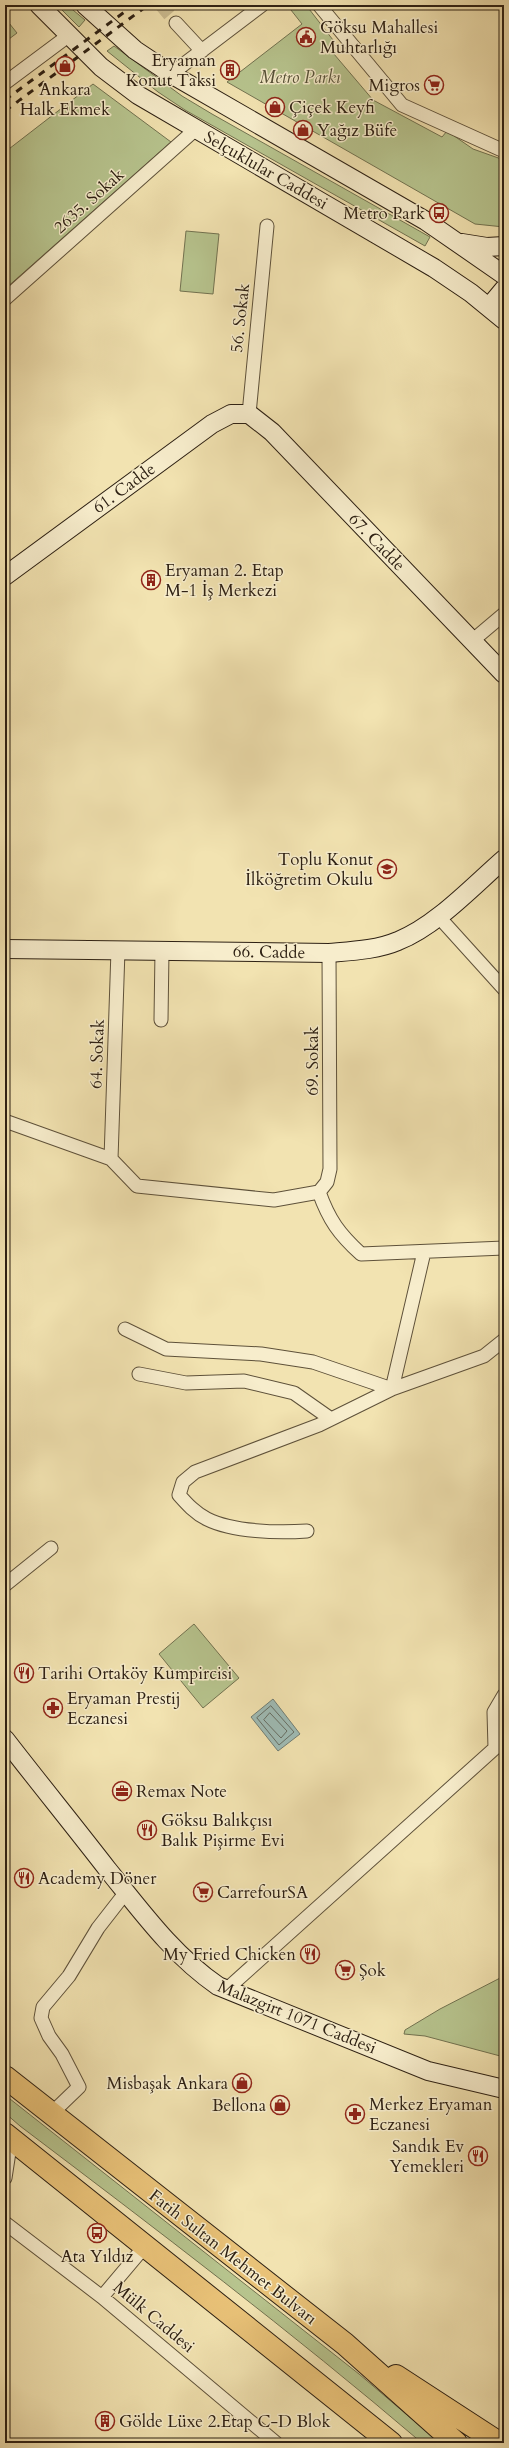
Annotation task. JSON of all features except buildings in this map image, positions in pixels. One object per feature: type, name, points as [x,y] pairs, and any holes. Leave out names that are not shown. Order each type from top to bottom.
[{"type":"highway","name":"Fatih Sultan Mehmet Bulvarı","points":[[5,2077],[239,2263],[345,2344],[456,2443]]},
{"type":"highway","points":[[8,2136],[391,2443]]},
{"type":"highway","points":[[345,2344],[460,2416],[499,2443]]},
{"type":"street","name":"Selçuklular Caddesi","points":[[38,5],[68,36],[101,66],[138,95],[434,268],[489,307],[504,320]]},
{"type":"street","name":"Selçuklular Caddesi","points":[[85,5],[135,50],[171,74],[426,220],[504,275]]},
{"type":"street","points":[[171,74],[262,5]]},
{"type":"street","points":[[319,5],[402,105],[504,151]]},
{"type":"street","points":[[176,22],[202,51]]},
{"type":"street","points":[[5,83],[68,36]]},
{"type":"street","name":"2635. Sokak","points":[[5,299],[196,129]]},
{"type":"street","name":"56. Sokak","points":[[249,414],[267,226]]},
{"type":"street","points":[[459,243],[487,247],[504,246]]},
{"type":"street","points":[[489,307],[504,289]]},
{"type":"street","name":"61. Cadde","points":[[5,576],[212,424],[232,414],[249,414]]},
{"type":"street","name":"67. Cadde","points":[[249,414],[266,427],[504,674]]},
{"type":"street","points":[[472,641],[504,614]]},
{"type":"street","name":"66. Cadde","points":[[5,949],[329,953],[364,949],[398,941],[412,934],[438,916],[504,859]]},
{"type":"street","points":[[438,916],[504,990]]},
{"type":"street","name":"64. Sokak","points":[[112,1159],[118,950]]},
{"type":"street","points":[[161,1020],[162,951]]},
{"type":"street","name":"69. Sokak","points":[[320,1192],[327,1182],[330,1169],[329,953]]},
{"type":"street","points":[[5,1121],[112,1159],[137,1186],[274,1200],[320,1192],[327,1214],[341,1236],[361,1254],[504,1248]]},
{"type":"street","points":[[392,1389],[424,1252]]},
{"type":"street","points":[[125,1329],[166,1349],[261,1354],[313,1362],[392,1389]]},
{"type":"street","points":[[307,1531],[271,1532],[242,1528],[208,1519],[192,1509],[179,1494],[183,1482],[195,1472],[331,1419],[392,1389],[484,1356],[504,1340]]},
{"type":"street","points":[[139,1374],[186,1383],[244,1381],[294,1393],[331,1419]]},
{"type":"street","points":[[5,1585],[51,1548]]},
{"type":"street","points":[[227,1989],[500,1744],[494,1712],[504,1695]]},
{"type":"street","name":"Malazgirt 1071 Caddesi","points":[[5,1739],[126,1892],[179,1956],[198,1972],[227,1989],[428,2071],[504,2089]]},
{"type":"street","points":[[52,2113],[79,2087],[62,2054],[46,2030],[41,2018],[43,2007],[69,1976],[98,1928],[126,1892]]},
{"type":"street","points":[[5,2178],[8,2136]]},
{"type":"street","name":"Mülk Caddesi","points":[[5,2223],[102,2297],[276,2443]]},
{"type":"street","points":[[102,2297],[145,2246]]},
{"type":"green space","points":[[57,5],[67,5],[85,20],[79,27]]},
{"type":"green space","name":"Metro Parkı","points":[[287,5],[306,5],[333,40],[328,47],[373,100],[442,137],[447,131],[473,149],[504,160],[504,227],[475,224],[227,82],[302,24]]},
{"type":"green space","points":[[5,18],[17,33],[5,42]]},
{"type":"green space","points":[[114,46],[182,96],[430,237],[425,246],[185,110],[158,92],[107,51]]},
{"type":"green space","points":[[93,84],[171,142],[5,289],[5,152]]},
{"type":"green space","points":[[186,231],[219,234],[213,294],[180,291]]},
{"type":"green space","points":[[194,1624],[239,1678],[203,1708],[159,1654]]},
{"type":"green space","points":[[504,1976],[504,2057],[425,2036],[404,2034],[405,2030],[440,2009]]},
{"type":"green space","points":[[5,2095],[359,2374],[440,2443],[422,2443],[274,2321],[20,2126],[5,2113]]},
{"type":"water","points":[[273,1699],[300,1734],[278,1751],[251,1717]]},
{"type":"tunnel","points":[[161,5],[176,23]]},
{"type":"railway","points":[[5,100],[134,5]]},
{"type":"railway","points":[[5,111],[148,5]]},
{"type":"place","name":"Göksu Mahallesi Muhtarlığı","points":[[306,37]]},
{"type":"place","name":"Ankara Halk Ekmek","points":[[65,66]]},
{"type":"place","name":"Eryaman Konut Taksi","points":[[230,70]]},
{"type":"place","name":"Migros","points":[[434,85]]},
{"type":"place","name":"Çiçek Keyfi","points":[[275,107]]},
{"type":"place","name":"Yağız Büfe","points":[[303,130]]},
{"type":"place","name":"Metro Park","points":[[439,213]]},
{"type":"place","name":"Eryaman 2. Etap M-1 İş Merkezi","points":[[151,580]]},
{"type":"place","name":"Toplu Konut İlköğretim Okulu","points":[[387,869]]},
{"type":"place","name":"Tarihi Ortaköy Kumpircisi","points":[[24,1673]]},
{"type":"place","name":"Eryaman Prestij Eczanesi","points":[[53,1708]]},
{"type":"place","name":"Remax Note","points":[[122,1791]]},
{"type":"place","name":"Göksu Balıkçısı Balık Pişirme Evi","points":[[147,1830]]},
{"type":"place","name":"Academy Döner","points":[[24,1878]]},
{"type":"place","name":"CarrefourSA","points":[[203,1892]]},
{"type":"place","name":"My Fried Chicken","points":[[310,1954]]},
{"type":"place","name":"Şok","points":[[345,1970]]},
{"type":"place","name":"Misbaşak Ankara","points":[[242,2083]]},
{"type":"place","name":"Bellona","points":[[280,2105]]},
{"type":"place","name":"Merkez Eryaman Eczanesi","points":[[355,2114]]},
{"type":"place","name":"Sandık Ev Yemekleri","points":[[478,2156]]},
{"type":"place","name":"Ata Yıldız","points":[[97,2233]]},
{"type":"place","name":"Gölde Lüxe 2.Etap C-D Blok","points":[[105,2421]]}]
